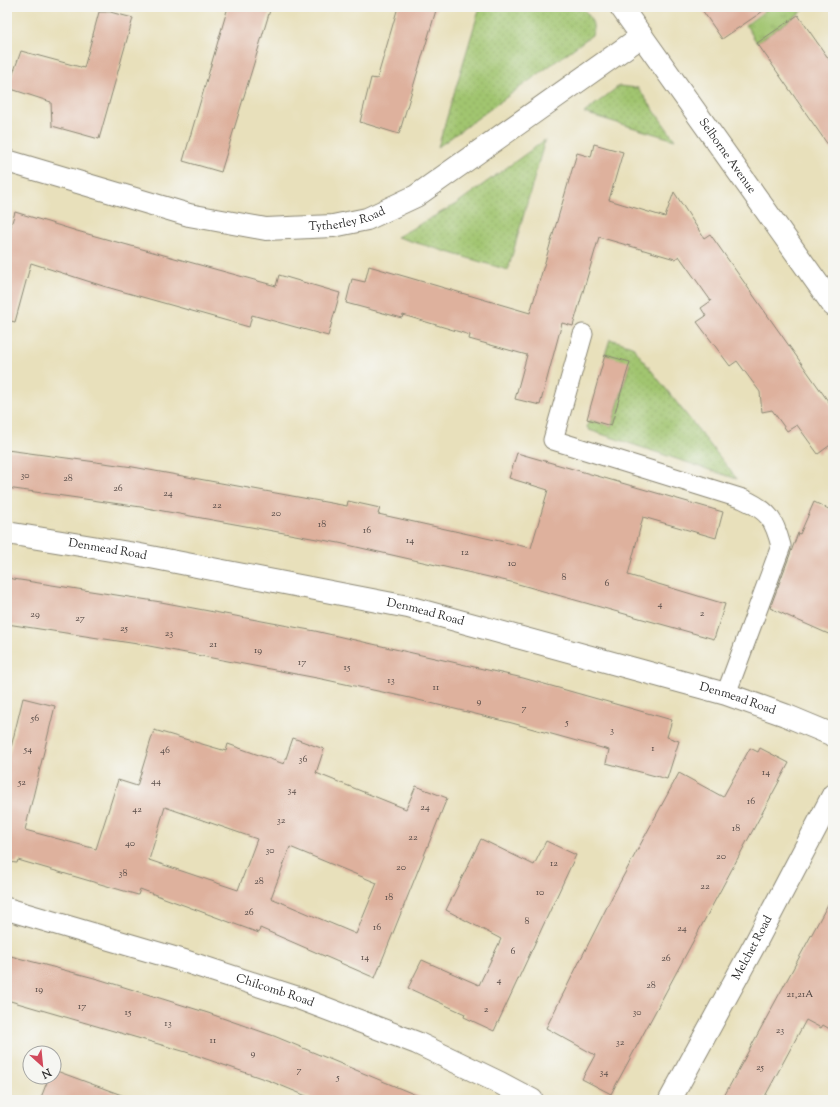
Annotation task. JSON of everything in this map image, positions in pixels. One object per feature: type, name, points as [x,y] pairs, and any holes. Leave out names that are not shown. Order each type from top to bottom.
[{"type":"street","name":"Selborne Avenue","points":[[621,7],[833,305]]},
{"type":"street","name":"Tytherley Road","points":[[7,161],[189,215],[266,229],[333,226],[367,219],[416,196],[642,36]]},
{"type":"street","name":"Denmead Road","points":[[7,534],[135,554],[408,607],[726,694],[833,735]]},
{"type":"street","name":"Melchet Road","points":[[670,1100],[756,942],[833,795]]},
{"type":"street","name":"Chilcomb Road","points":[[7,909],[181,960],[301,998],[417,1043],[532,1100]]},
{"type":"lane","points":[[583,334],[553,440],[743,499],[761,508],[775,526],[780,546],[726,694]]},
{"type":"green space","points":[[480,7],[582,7],[592,20],[593,31],[592,35],[438,147]]},
{"type":"green space","points":[[770,7],[808,7],[757,43],[746,25]]},
{"type":"green space","points":[[619,86],[638,88],[675,140],[584,113]]},
{"type":"green space","points":[[545,140],[508,270],[397,237],[456,204]]},
{"type":"green space","points":[[610,339],[632,346],[737,479],[589,430],[587,427],[589,420],[612,426],[630,363],[605,355]]},
{"type":"building","points":[[228,7],[271,7],[221,172],[183,161]]},
{"type":"building","points":[[398,7],[437,7],[399,134],[360,122],[371,78],[377,79]]},
{"type":"building","points":[[700,7],[769,7],[722,39]]},
{"type":"building","points":[[99,12],[110,12],[133,18],[99,139],[52,126],[51,102],[8,88],[21,51],[84,68]]},
{"type":"building","points":[[798,15],[833,65],[833,152],[757,43]]},
{"type":"building","points":[[594,144],[623,152],[609,200],[665,217],[674,192],[704,238],[710,234],[833,408],[833,443],[818,454],[797,425],[787,431],[772,410],[762,412],[760,392],[737,361],[730,366],[697,322],[706,316],[701,308],[711,301],[679,256],[675,259],[599,237],[573,326],[562,323],[540,405],[515,399],[527,355],[469,339],[470,335],[403,315],[402,318],[346,303],[352,279],[365,282],[369,266],[530,313],[577,153],[591,157]]},
{"type":"building","points":[[15,212],[77,231],[276,286],[279,275],[340,293],[328,336],[252,315],[249,327],[103,286],[31,263],[15,322],[7,320],[7,239]]},
{"type":"building","points":[[605,355],[630,362],[611,426],[587,419]]},
{"type":"building","points":[[7,450],[133,467],[347,506],[348,501],[380,508],[378,514],[531,548],[548,490],[509,478],[517,453],[723,512],[716,538],[643,517],[628,575],[725,604],[714,639],[511,582],[339,543],[141,507],[7,488]]},
{"type":"building","points":[[814,502],[833,511],[833,636],[770,608],[798,533],[800,534]]},
{"type":"building","points":[[7,578],[161,602],[315,631],[523,678],[672,720],[667,737],[679,741],[667,779],[606,763],[609,750],[512,723],[410,698],[322,679],[144,645],[7,624]]},
{"type":"building","points":[[23,698],[55,706],[25,830],[96,849],[118,780],[137,786],[154,730],[226,751],[228,744],[284,764],[293,738],[324,749],[316,773],[406,809],[416,786],[447,798],[375,978],[260,928],[259,933],[140,889],[138,895],[18,860],[17,863],[7,862],[7,764]],"holes":[[[165,807],[257,839],[238,890],[149,860]],[[290,847],[377,883],[356,934],[271,898]]]},
{"type":"building","points":[[750,748],[758,752],[760,748],[789,763],[611,1094],[582,1079],[595,1055],[546,1028],[612,897],[679,773],[723,797]]},
{"type":"building","points":[[481,839],[534,865],[546,841],[576,855],[494,1031],[464,1017],[465,1014],[408,988],[422,960],[479,985],[501,939],[446,910]]},
{"type":"building","points":[[833,895],[833,1031],[823,1025],[821,1028],[806,1020],[763,1100],[722,1100]]},
{"type":"building","points":[[7,955],[98,979],[208,1013],[274,1036],[428,1100],[316,1100],[270,1081],[186,1052],[7,1000]]},
{"type":"building","points":[[62,1073],[127,1097],[126,1100],[40,1100],[46,1085],[62,1085]]}]
